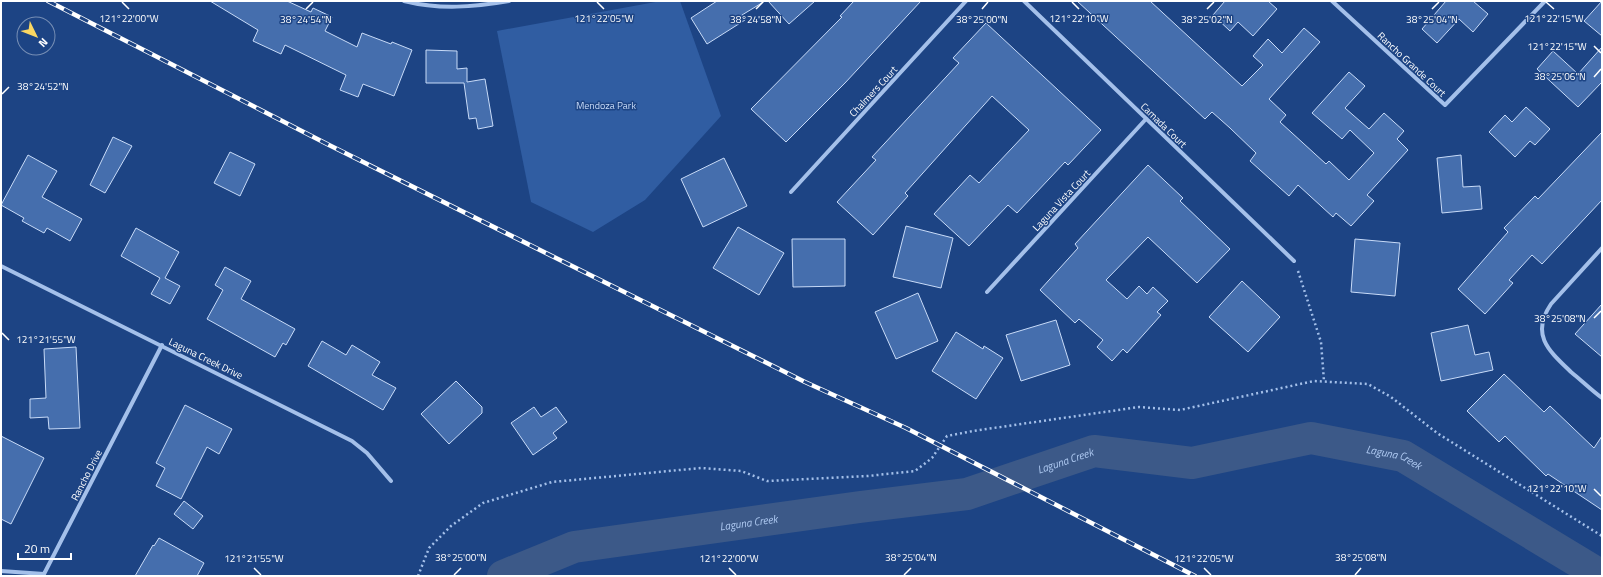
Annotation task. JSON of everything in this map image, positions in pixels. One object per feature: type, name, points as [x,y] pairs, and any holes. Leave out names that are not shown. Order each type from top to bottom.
[{"type":"street","points":[[404,1],[435,7],[468,7],[509,1]]},
{"type":"street","points":[[435,7],[436,1]]},
{"type":"street","name":"Chalmers Court","points":[[791,192],[966,1]]},
{"type":"street","name":"Camada Court","points":[[1024,1],[1294,261]]},
{"type":"street","name":"Rancho Grande Court","points":[[1332,1],[1445,105],[1545,1]]},
{"type":"street","name":"Laguna Vista Court","points":[[987,292],[1146,119]]},
{"type":"street","points":[[1602,248],[1551,304],[1546,312],[1542,332],[1543,340],[1554,356],[1602,398]]},
{"type":"street","name":"Laguna Creek Drive","points":[[1,266],[352,441],[367,452],[391,481]]},
{"type":"street","name":"Rancho Drive","points":[[1,571],[44,574],[162,345]]},
{"type":"path","points":[[1294,261],[1321,342],[1324,380]]},
{"type":"path","points":[[418,576],[429,548],[452,526],[483,502],[552,482],[701,468],[741,471],[767,481],[868,476],[915,471],[932,458],[947,436],[1138,407],[1180,410],[1324,380],[1368,384],[1391,397],[1437,433],[1602,536]]},
{"type":"green space","name":"Mendoza Park","points":[[661,1],[680,1],[721,116],[645,200],[593,232],[531,202],[497,31]]},
{"type":"building","points":[[210,1],[287,1],[311,12],[313,8],[332,17],[325,31],[357,47],[362,33],[412,50],[394,96],[363,84],[358,97],[340,90],[346,75],[285,45],[281,54],[253,41],[258,30]]},
{"type":"building","points":[[717,1],[765,1],[742,15],[745,20],[707,44],[691,18]]},
{"type":"building","points":[[768,1],[815,1],[789,24]]},
{"type":"building","points":[[854,1],[921,1],[845,83],[786,142],[751,109],[842,17],[840,16]]},
{"type":"building","points":[[1077,1],[1150,1],[1242,86],[1263,65],[1253,56],[1268,39],[1282,53],[1304,28],[1320,42],[1269,99],[1286,115],[1280,122],[1326,164],[1329,161],[1349,180],[1374,153],[1350,130],[1342,139],[1312,113],[1349,72],[1365,86],[1345,108],[1369,129],[1384,113],[1404,131],[1397,139],[1408,150],[1367,195],[1374,201],[1351,226],[1336,213],[1333,217],[1298,185],[1289,196],[1250,161],[1256,153],[1230,128],[1212,112],[1205,119]]},
{"type":"building","points":[[1225,1],[1268,1],[1277,9],[1253,36],[1238,22],[1230,31],[1213,15]]},
{"type":"building","points":[[1446,1],[1473,1],[1488,14],[1473,32],[1459,19],[1437,43],[1422,29]]},
{"type":"building","points":[[1602,1],[1602,36],[1584,21]]},
{"type":"building","points":[[986,23],[1101,130],[1068,165],[1065,162],[1017,213],[1008,205],[969,246],[934,214],[970,175],[979,183],[1029,130],[992,96],[905,193],[908,196],[873,235],[837,202],[876,160],[872,157],[959,63],[953,58]]},
{"type":"building","points":[[1602,47],[1602,82],[1578,107],[1537,69],[1553,51],[1578,74]]},
{"type":"building","points":[[426,50],[457,51],[457,69],[467,68],[467,82],[485,79],[493,126],[478,129],[476,118],[469,119],[464,83],[426,83]]},
{"type":"building","points":[[1526,107],[1550,129],[1535,145],[1530,141],[1515,157],[1489,132],[1505,115],[1512,122]]},
{"type":"building","points":[[1602,132],[1602,200],[1542,264],[1532,255],[1509,280],[1513,283],[1485,314],[1458,289],[1508,232],[1504,228],[1535,196],[1538,199]]},
{"type":"building","points":[[113,137],[132,146],[105,193],[90,185]]},
{"type":"building","points":[[230,152],[255,164],[240,196],[214,183]]},
{"type":"building","points":[[28,155],[57,171],[42,197],[82,219],[70,241],[47,228],[44,233],[22,221],[24,218],[1,205]]},
{"type":"building","points":[[1461,155],[1463,187],[1480,186],[1482,209],[1442,213],[1437,158]]},
{"type":"building","points":[[724,158],[747,206],[703,227],[681,179]]},
{"type":"building","points":[[1148,165],[1183,198],[1180,201],[1230,249],[1197,283],[1148,237],[1106,280],[1127,299],[1139,286],[1147,294],[1153,287],[1168,301],[1157,312],[1161,315],[1127,353],[1123,349],[1112,361],[1097,347],[1103,340],[1079,319],[1075,323],[1040,290],[1078,248],[1075,244]]},
{"type":"building","points":[[906,226],[953,238],[941,288],[893,277]]},
{"type":"building","points":[[738,227],[784,253],[759,295],[713,268]]},
{"type":"building","points":[[136,228],[179,252],[165,278],[180,286],[170,304],[151,294],[160,278],[121,256]]},
{"type":"building","points":[[792,239],[845,239],[845,286],[793,287]]},
{"type":"building","points":[[1355,239],[1400,243],[1395,296],[1351,292]]},
{"type":"building","points":[[225,267],[251,281],[241,299],[295,329],[286,345],[283,343],[275,357],[207,319],[223,290],[215,285]]},
{"type":"building","points":[[1242,281],[1280,317],[1248,352],[1209,317]]},
{"type":"building","points":[[918,293],[938,341],[896,359],[875,312]]},
{"type":"building","points":[[1602,304],[1602,357],[1575,334]]},
{"type":"building","points":[[1056,320],[1070,365],[1021,381],[1006,335]]},
{"type":"building","points":[[1468,325],[1475,355],[1489,352],[1493,370],[1441,381],[1431,333]]},
{"type":"building","points":[[956,332],[983,349],[984,346],[1003,358],[976,399],[932,371]]},
{"type":"building","points":[[322,341],[346,355],[352,345],[380,362],[372,375],[396,388],[383,410],[308,366]]},
{"type":"building","points":[[76,347],[80,428],[49,429],[48,417],[30,418],[30,399],[46,398],[44,349]]},
{"type":"building","points":[[1504,374],[1544,412],[1550,406],[1594,448],[1602,436],[1602,510],[1548,474],[1546,476],[1505,436],[1499,442],[1467,411]]},
{"type":"building","points":[[456,381],[482,407],[482,413],[449,444],[421,414]]},
{"type":"building","points":[[185,405],[232,429],[219,454],[207,447],[181,499],[156,486],[165,468],[156,463]]},
{"type":"building","points":[[534,407],[541,417],[556,407],[567,422],[553,433],[557,438],[533,455],[511,423]]},
{"type":"building","points":[[1,436],[44,458],[11,524],[1,519]]},
{"type":"building","points":[[184,501],[203,516],[193,529],[174,514]]},
{"type":"building","points":[[159,538],[204,563],[197,576],[135,576],[153,545],[154,546]]},
{"type":"waterway","name":"Laguna Creek","points":[[503,576],[574,547],[860,507],[967,494],[1094,451],[1192,463],[1311,438],[1403,456],[1602,576]]},
{"type":"railway","points":[[48,1],[329,145],[805,382],[906,428],[1195,576]]}]
